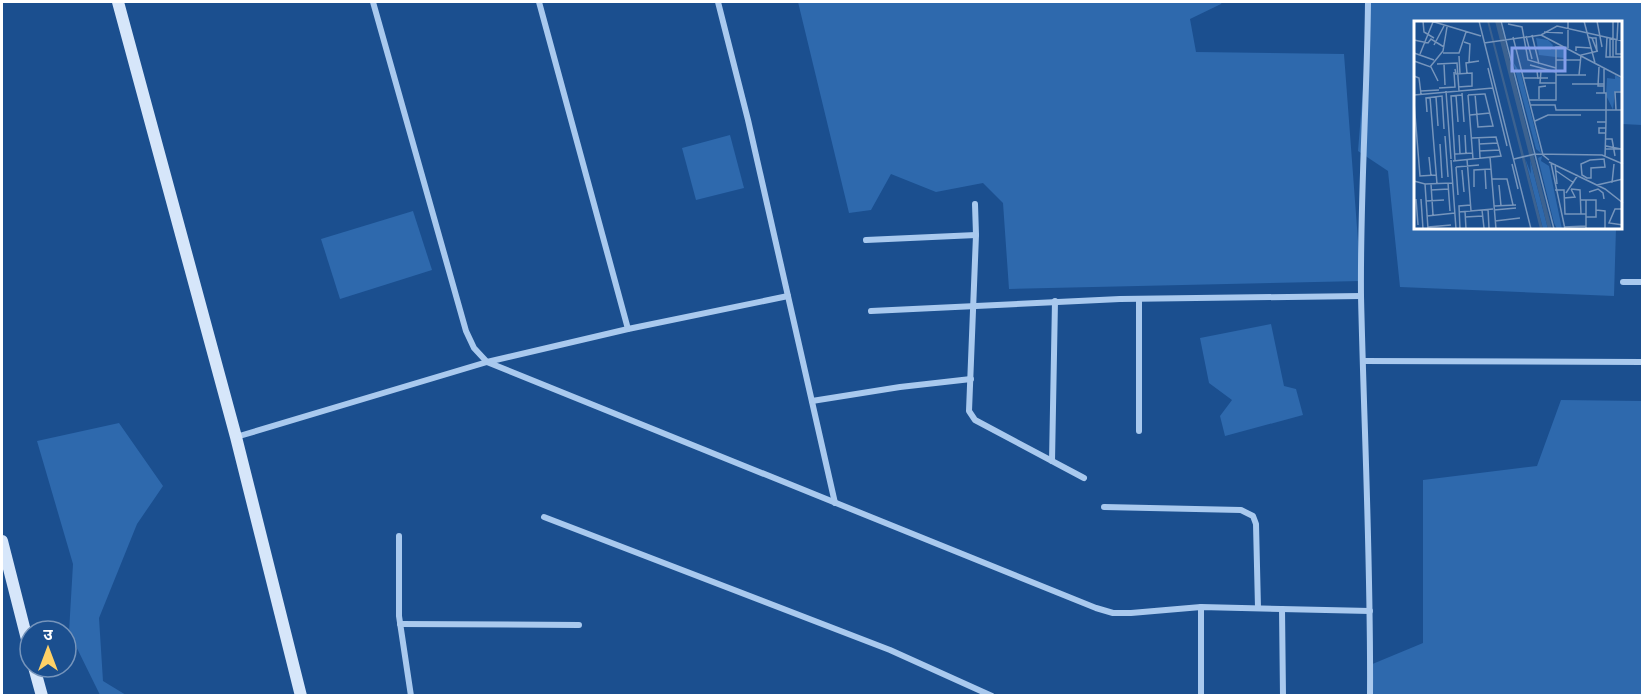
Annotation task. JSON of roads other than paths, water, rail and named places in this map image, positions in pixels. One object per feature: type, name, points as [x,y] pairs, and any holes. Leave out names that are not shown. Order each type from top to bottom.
[{"type":"street","points":[[118,2],[236,437],[301,696]]},
{"type":"street","points":[[373,2],[466,332],[474,348],[487,362],[1113,613],[1131,614],[1201,607],[1370,611]]},
{"type":"street","points":[[539,2],[628,328]]},
{"type":"street","points":[[718,2],[748,120],[835,503]]},
{"type":"street","points":[[1368,2],[1368,91],[1361,205],[1370,696]]},
{"type":"street","points":[[975,204],[976,235],[969,411],[975,420],[1084,478]]},
{"type":"street","points":[[866,240],[976,235]]},
{"type":"street","points":[[1623,282],[1642,282]]},
{"type":"street","points":[[236,437],[487,362],[628,328],[788,296]]},
{"type":"street","points":[[871,310],[1055,301],[1362,296]]},
{"type":"street","points":[[1139,299],[1139,431]]},
{"type":"street","points":[[1052,460],[1055,301]]},
{"type":"street","points":[[1363,361],[1642,362]]},
{"type":"street","points":[[812,401],[900,387],[971,379]]},
{"type":"street","points":[[1104,507],[1241,510],[1253,516],[1256,524],[1258,608]]},
{"type":"street","points":[[544,517],[890,650],[992,696]]},
{"type":"street","points":[[399,536],[400,624],[411,696]]},
{"type":"street","points":[[2,541],[22,619]]},
{"type":"street","points":[[1201,607],[1201,696]]},
{"type":"street","points":[[1282,609],[1283,696]]},
{"type":"street","points":[[400,624],[579,625]]},
{"type":"street","points":[[37,679],[42,696]]}]
